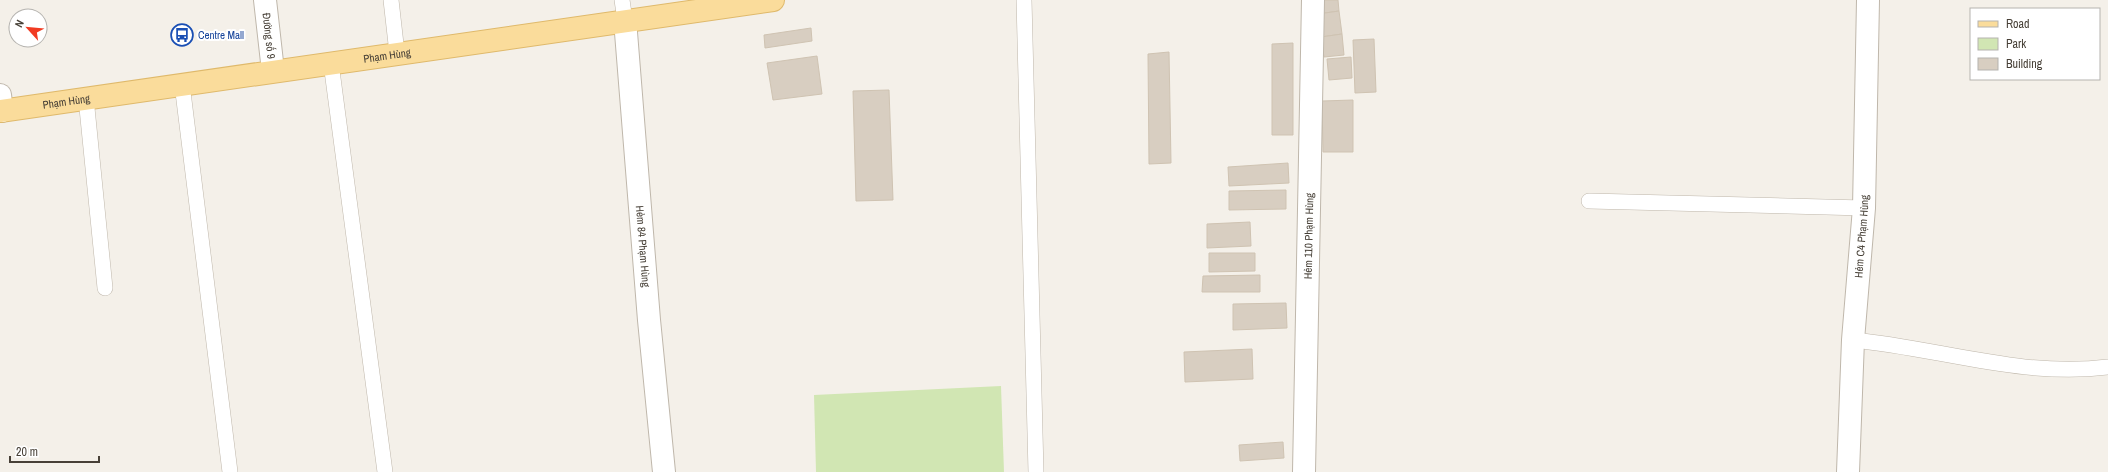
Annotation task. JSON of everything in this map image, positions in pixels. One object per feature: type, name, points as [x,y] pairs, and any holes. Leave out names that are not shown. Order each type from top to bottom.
[{"type":"main road","name":"Phạm Hùng","points":[[0,106],[86,98],[397,53],[623,10],[773,0]]},
{"type":"street","name":"Đường số 9","points":[[265,0],[273,71]]},
{"type":"street","name":"Hẻm 110 Phạm Hùng","points":[[1304,472],[1312,0]]},
{"type":"street","name":"Hẻm C4 Phạm Hùng","points":[[1848,472],[1852,340],[1864,208],[1868,0]]},
{"type":"street","name":"Hẻm 84 Phạm Hùng","points":[[623,10],[649,320],[664,472]]},
{"type":"lane","points":[[391,0],[397,53]]},
{"type":"lane","points":[[1024,0],[1036,472]]},
{"type":"lane","points":[[331,62],[385,472]]},
{"type":"lane","points":[[182,84],[230,472]]},
{"type":"lane","points":[[86,98],[104,288]]},
{"type":"lane","points":[[1589,200],[1864,208]]},
{"type":"lane","points":[[1852,340],[1890,344],[1996,364],[2038,369],[2081,370],[2108,367]]},
{"type":"green space","points":[[1001,386],[1004,472],[816,472],[814,395]]},
{"type":"building","points":[[1317,0],[1338,0],[1339,11],[1318,14]]},
{"type":"building","points":[[1339,11],[1342,34],[1321,37],[1318,14]]},
{"type":"building","points":[[811,28],[812,41],[765,48],[764,35]]},
{"type":"building","points":[[1342,34],[1344,55],[1324,57],[1321,37]]},
{"type":"building","points":[[1374,39],[1376,92],[1355,93],[1353,40]]},
{"type":"building","points":[[1293,43],[1293,135],[1272,135],[1272,44]]},
{"type":"building","points":[[1169,52],[1171,163],[1149,164],[1148,54]]},
{"type":"building","points":[[817,56],[822,94],[773,100],[767,63]]},
{"type":"building","points":[[1351,57],[1352,78],[1329,80],[1327,59]]},
{"type":"building","points":[[889,90],[893,200],[856,201],[853,91]]},
{"type":"building","points":[[1353,100],[1353,152],[1323,152],[1322,101]]},
{"type":"building","points":[[1288,163],[1289,183],[1229,186],[1228,167]]},
{"type":"building","points":[[1286,190],[1286,209],[1229,210],[1229,191]]},
{"type":"building","points":[[1250,222],[1251,246],[1207,248],[1207,224]]},
{"type":"building","points":[[1209,253],[1255,253],[1255,271],[1209,272]]},
{"type":"building","points":[[1260,275],[1260,292],[1202,292],[1203,276]]},
{"type":"building","points":[[1286,303],[1287,328],[1233,330],[1233,304]]},
{"type":"building","points":[[1252,349],[1253,379],[1185,382],[1184,352]]},
{"type":"building","points":[[1283,442],[1284,458],[1240,461],[1239,445]]},
{"type":"place","name":"Centre Mall","points":[[182,35]]}]
